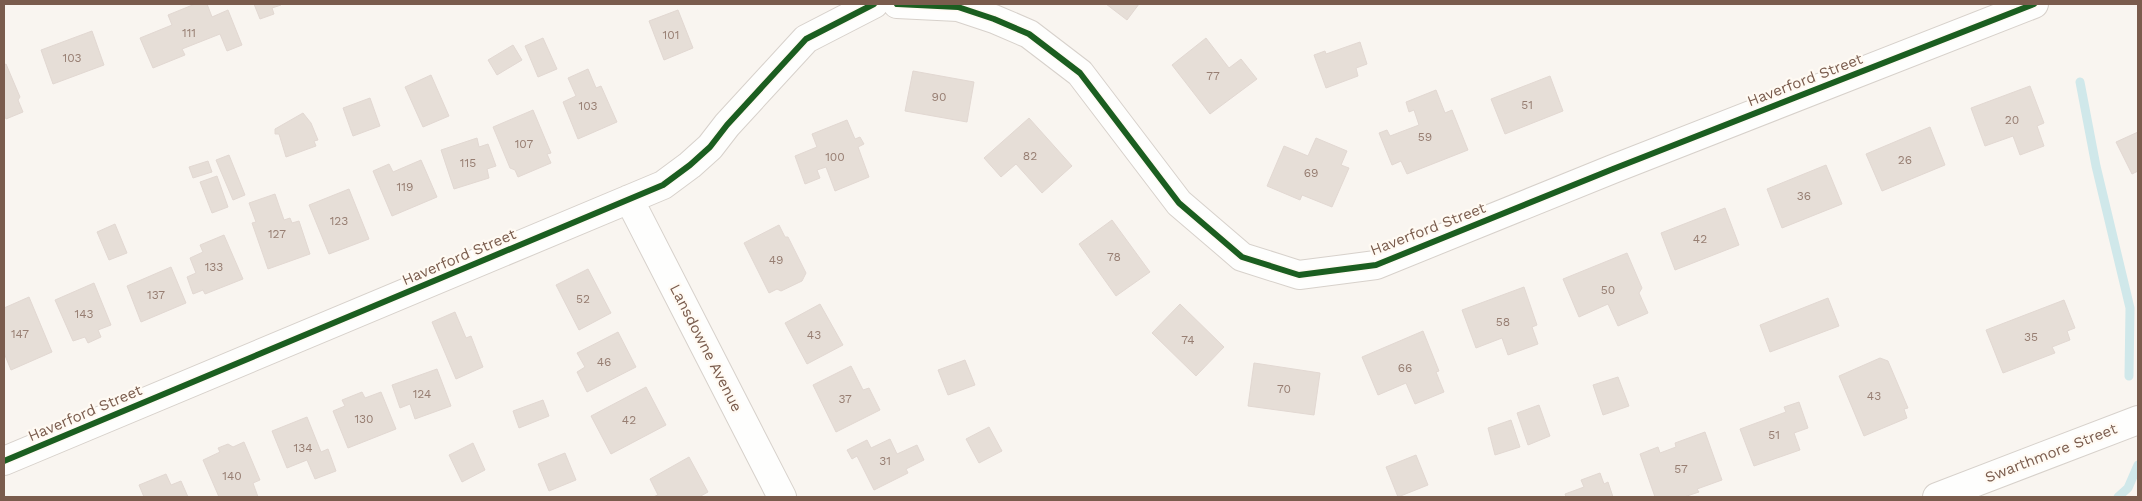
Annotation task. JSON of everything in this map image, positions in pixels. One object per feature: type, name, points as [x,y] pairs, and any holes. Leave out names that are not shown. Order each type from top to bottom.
[{"type":"street","name":"Haverford Street","points":[[4,461],[662,185],[690,165],[710,147],[727,125],[806,39],[874,4]]},
{"type":"street","name":"Haverford Street","points":[[897,4],[958,7],[994,19],[1029,34],[1080,73],[1179,203],[1242,257],[1299,275],[1376,265],[1622,165],[2034,4]]},
{"type":"street","name":"Lansdowne Avenue","points":[[629,199],[782,497]]},
{"type":"street","name":"Swarthmore Street","points":[[1937,497],[2138,420]]},
{"type":"building","points":[[195,4],[207,4],[212,17],[228,10],[242,45],[227,51],[220,34],[182,49],[185,55],[153,68],[140,38],[172,25],[168,15]]},
{"type":"building","points":[[254,4],[281,5],[272,8],[274,14],[260,19]]},
{"type":"building","points":[[1106,4],[1139,4],[1127,20]]},
{"type":"building","points":[[678,10],[693,48],[664,60],[649,21]]},
{"type":"building","points":[[92,31],[104,65],[53,84],[41,50]]},
{"type":"building","points":[[543,38],[557,69],[538,77],[525,46]]},
{"type":"building","points":[[1206,38],[1229,68],[1241,59],[1257,79],[1210,114],[1172,65]]},
{"type":"building","points":[[1360,42],[1367,64],[1356,68],[1358,76],[1326,88],[1314,55],[1325,51],[1326,54]]},
{"type":"building","points":[[513,45],[522,60],[497,75],[488,60]]},
{"type":"building","points":[[6,64],[20,97],[18,100],[23,112],[6,119],[4,114],[4,65]]},
{"type":"building","points":[[588,69],[596,88],[601,86],[617,122],[578,139],[563,102],[576,96],[568,78]]},
{"type":"building","points":[[913,71],[974,82],[967,122],[905,111]]},
{"type":"building","points":[[431,75],[449,116],[423,127],[405,87]]},
{"type":"building","points":[[1550,76],[1563,111],[1505,134],[1491,99]]},
{"type":"building","points":[[2030,86],[2044,123],[2037,126],[2044,146],[2020,155],[2013,136],[1985,146],[1971,108]]},
{"type":"building","points":[[1436,90],[1445,113],[1452,110],[1468,150],[1407,174],[1401,161],[1392,165],[1379,133],[1387,130],[1390,136],[1419,125],[1414,110],[1409,112],[1406,102]]},
{"type":"building","points":[[370,98],[380,126],[353,136],[343,108]]},
{"type":"building","points":[[533,110],[551,153],[547,154],[551,163],[518,177],[515,170],[510,168],[493,127]]},
{"type":"building","points":[[303,113],[311,123],[318,140],[314,141],[316,146],[286,157],[279,134],[275,134],[275,129]]},
{"type":"building","points":[[1029,118],[1072,166],[1042,193],[1016,164],[1001,177],[984,158]]},
{"type":"building","points":[[847,120],[855,139],[860,137],[864,144],[858,147],[869,177],[835,191],[826,167],[817,170],[820,178],[805,184],[795,156],[817,147],[812,134]]},
{"type":"building","points":[[1930,127],[1945,165],[1882,191],[1866,154]]},
{"type":"building","points":[[2138,132],[2138,171],[2132,174],[2116,142]]},
{"type":"building","points":[[477,138],[479,147],[488,144],[496,166],[487,169],[489,178],[454,189],[441,150]]},
{"type":"building","points":[[1316,138],[1347,151],[1341,165],[1349,168],[1332,207],[1302,195],[1300,200],[1267,186],[1284,146],[1308,156]]},
{"type":"building","points":[[229,155],[245,195],[233,200],[216,160]]},
{"type":"building","points":[[421,160],[437,197],[392,216],[373,171],[389,164],[393,172]]},
{"type":"building","points":[[208,161],[212,172],[193,178],[189,167]]},
{"type":"building","points":[[1826,165],[1842,204],[1782,228],[1767,189]]},
{"type":"building","points":[[217,176],[228,207],[212,213],[200,182]]},
{"type":"building","points":[[349,189],[369,239],[329,254],[309,205]]},
{"type":"building","points":[[275,194],[284,220],[290,218],[292,223],[299,221],[310,254],[268,269],[252,223],[256,222],[249,203]]},
{"type":"building","points":[[1725,208],[1739,245],[1675,270],[1661,233]]},
{"type":"building","points":[[1112,220],[1150,272],[1116,296],[1079,244]]},
{"type":"building","points":[[115,224],[127,253],[109,260],[97,232]]},
{"type":"building","points":[[779,225],[785,237],[788,237],[806,273],[802,281],[781,291],[777,289],[769,293],[744,243]]},
{"type":"building","points":[[224,235],[243,279],[205,294],[203,290],[193,294],[187,277],[196,273],[190,258],[203,252],[200,245]]},
{"type":"building","points":[[1627,253],[1642,288],[1639,293],[1648,313],[1618,326],[1608,304],[1579,317],[1563,279]]},
{"type":"building","points":[[171,267],[186,303],[141,322],[127,286]]},
{"type":"building","points":[[588,269],[611,313],[579,330],[556,285]]},
{"type":"building","points":[[94,283],[111,325],[98,330],[101,337],[88,343],[85,337],[73,341],[55,300]]},
{"type":"building","points":[[1524,287],[1537,325],[1532,327],[1538,344],[1508,355],[1502,338],[1476,348],[1462,310]]},
{"type":"building","points":[[29,297],[52,352],[11,370],[4,353],[4,308]]},
{"type":"building","points":[[1828,298],[1839,326],[1770,352],[1760,325]]},
{"type":"building","points":[[2064,300],[2075,328],[2067,331],[2070,340],[2052,347],[2055,353],[2003,373],[1986,330]]},
{"type":"building","points":[[820,304],[843,345],[807,364],[785,323]]},
{"type":"building","points":[[1180,304],[1224,347],[1196,376],[1152,333]]},
{"type":"building","points":[[455,312],[466,338],[471,336],[483,367],[456,379],[432,322]]},
{"type":"building","points":[[1423,331],[1439,371],[1436,372],[1444,392],[1415,404],[1406,383],[1378,395],[1362,357]]},
{"type":"building","points":[[618,332],[636,367],[587,392],[577,372],[585,367],[577,353]]},
{"type":"building","points":[[1880,358],[1888,361],[1908,408],[1904,409],[1907,418],[1864,436],[1839,376]]},
{"type":"building","points":[[965,360],[975,385],[948,395],[938,370]]},
{"type":"building","points":[[1254,363],[1320,373],[1314,415],[1248,406]]},
{"type":"building","points":[[851,366],[863,390],[869,388],[880,410],[836,432],[813,385]]},
{"type":"building","points":[[437,369],[451,406],[415,419],[410,404],[400,408],[392,385]]},
{"type":"building","points":[[1618,377],[1629,406],[1603,415],[1593,385]]},
{"type":"building","points":[[646,387],[666,425],[611,454],[591,416]]},
{"type":"building","points":[[362,392],[365,398],[381,392],[396,429],[348,448],[333,411],[345,406],[342,400]]},
{"type":"building","points":[[543,400],[549,416],[519,428],[513,411]]},
{"type":"building","points":[[1799,402],[1808,428],[1794,433],[1800,450],[1754,466],[1740,429],[1786,412],[1784,407]]},
{"type":"building","points":[[1539,405],[1550,436],[1528,445],[1517,413]]},
{"type":"building","points":[[307,417],[321,452],[328,449],[336,471],[315,479],[307,460],[287,468],[272,431]]},
{"type":"building","points":[[1511,420],[1520,447],[1495,455],[1488,428]]},
{"type":"building","points":[[989,427],[1002,451],[979,463],[966,439]]},
{"type":"building","points":[[1705,432],[1722,480],[1697,489],[1699,492],[1684,497],[1655,497],[1640,454],[1658,447],[1660,453],[1676,447],[1675,443]]},
{"type":"building","points":[[890,439],[897,454],[917,445],[924,460],[906,469],[908,473],[874,490],[857,456],[852,459],[847,450],[867,440],[871,448]]},
{"type":"building","points":[[244,442],[260,480],[253,483],[258,497],[219,497],[203,460],[220,452],[218,448],[228,444],[233,447]]},
{"type":"building","points":[[473,443],[485,470],[462,482],[449,455]]},
{"type":"building","points":[[565,453],[576,480],[549,491],[538,464]]},
{"type":"building","points":[[1416,455],[1428,485],[1398,497],[1386,467]]},
{"type":"building","points":[[689,457],[708,492],[699,497],[653,497],[658,495],[650,479]]},
{"type":"building","points":[[1600,473],[1604,484],[1608,482],[1613,497],[1566,497],[1565,494],[1584,487],[1581,480]]},
{"type":"building","points":[[166,474],[171,485],[181,481],[188,497],[144,497],[139,485]]},
{"type":"waterway","points":[[2080,82],[2096,166],[2130,308],[2129,376]]},
{"type":"waterway","points":[[2118,497],[2128,488],[2138,465]]},
{"type":"cycle path","points":[[4,461],[663,185],[710,147],[727,125],[806,39],[874,4]]},
{"type":"cycle path","points":[[897,4],[958,7],[994,19],[1029,34],[1080,73],[1179,203],[1242,257],[1299,275],[1376,265],[1613,169],[2034,4]]}]
